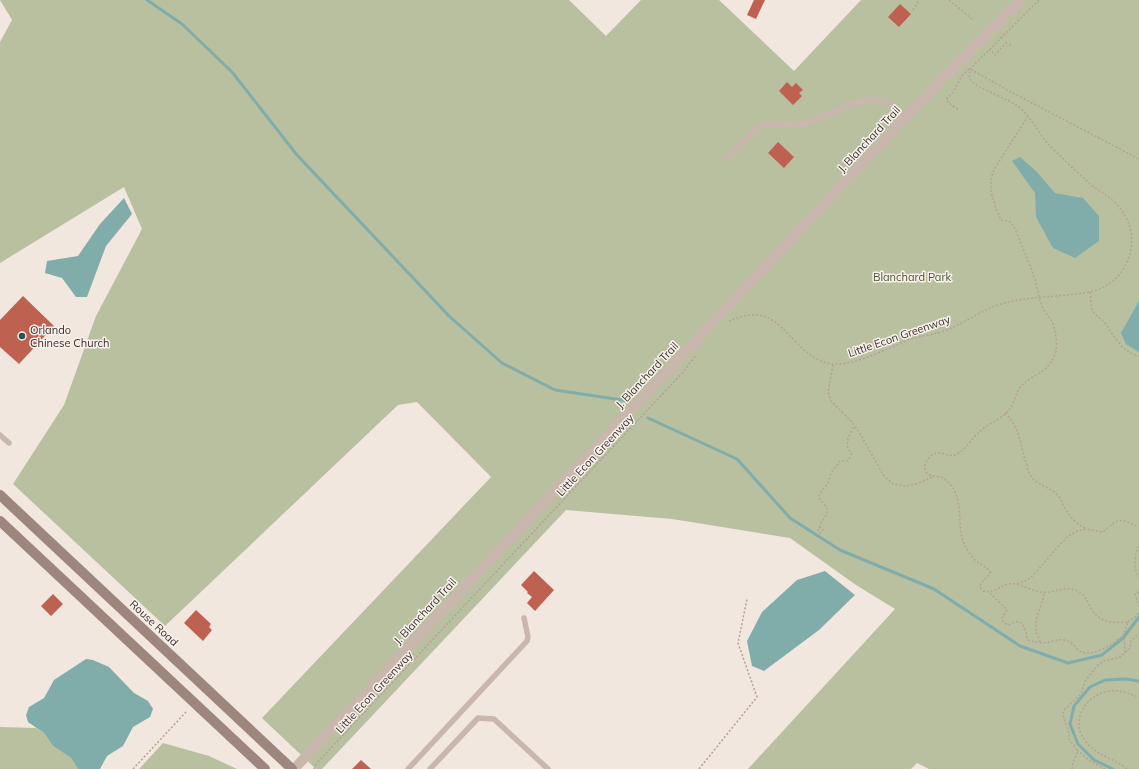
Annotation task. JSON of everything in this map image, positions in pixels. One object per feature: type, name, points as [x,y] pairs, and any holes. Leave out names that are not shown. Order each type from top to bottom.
[{"type":"street","name":"J. Blanchard Trail","points":[[293,769],[905,118],[962,58],[1021,0]]},
{"type":"street","name":"Rouse Road","points":[[0,495],[293,769]]},
{"type":"street","points":[[0,521],[265,769]]},
{"type":"lane","points":[[726,159],[761,125],[806,124],[848,105],[873,98],[890,103],[905,118]]},
{"type":"lane","points":[[0,435],[9,443]]},
{"type":"lane","points":[[408,769],[527,641],[528,637],[524,618]]},
{"type":"lane","points":[[430,769],[478,718],[494,718],[548,769]]},
{"type":"path","points":[[913,10],[919,0]]},
{"type":"path","points":[[949,0],[972,19]]},
{"type":"path","points":[[958,109],[951,105],[946,99],[953,93],[963,73],[970,69],[1039,0]]},
{"type":"path","points":[[989,49],[995,55],[1006,43],[1013,46]]},
{"type":"path","points":[[970,69],[1139,158]]},
{"type":"path","name":"Little Econ Greenway","points":[[724,324],[744,316],[763,316],[773,321],[813,357],[833,364],[842,364],[855,361],[912,339],[943,332],[999,304],[1090,292],[1100,289],[1115,280],[1124,268],[1132,248],[1132,233],[1130,226],[1120,208],[1090,183],[1048,144],[1028,116],[1012,102],[971,81],[969,75],[970,69]]},
{"type":"path","points":[[933,477],[925,470],[927,459],[932,454],[940,453],[945,455],[954,455],[961,451],[980,431],[1005,413],[1011,406],[1024,383],[1043,372],[1056,354],[1054,326],[1045,313],[1039,298],[1033,274],[1015,229],[1011,222],[1001,220],[993,200],[991,185],[992,174],[995,168],[1028,116]]},
{"type":"path","points":[[1090,292],[1091,307],[1094,313],[1107,326],[1122,348],[1139,356]]},
{"type":"path","name":"Little Econ Greenway","points":[[314,769],[317,763],[684,371],[696,355]]},
{"type":"path","points":[[833,364],[828,392],[831,400],[846,415],[859,432],[884,476],[893,484],[904,486],[940,476],[949,483],[957,495],[960,510],[961,535],[968,553],[990,572],[981,583],[980,587],[983,591],[989,593],[1006,610],[1002,618],[1003,622],[1009,625],[1018,621],[1022,623],[1026,628],[1028,640],[1049,643],[1062,639],[1072,644],[1081,652],[1092,653],[1101,650],[1124,635]]},
{"type":"path","points":[[1005,413],[1015,424],[1021,441],[1028,471],[1036,483],[1055,492],[1074,520],[1087,529]]},
{"type":"path","points":[[819,527],[827,514],[827,508],[819,498],[819,495],[828,483],[829,477],[834,468],[840,461],[846,461],[851,456],[848,443],[854,426]]},
{"type":"path","points":[[1017,584],[1032,576],[1057,548],[1074,532],[1087,529],[1102,532],[1112,524],[1122,520],[1139,526]]},
{"type":"path","points":[[1139,546],[1135,565],[1136,572],[1139,577]]},
{"type":"path","points":[[989,593],[1010,584],[1017,584],[1034,591],[1044,593],[1070,588],[1083,594],[1093,611],[1102,619],[1114,622],[1128,622],[1137,616],[1139,612]]},
{"type":"path","points":[[1139,592],[1136,594],[1139,604]]},
{"type":"path","points":[[1040,642],[1036,630],[1036,623],[1044,593]]},
{"type":"path","points":[[699,769],[757,698],[738,643],[747,599]]},
{"type":"path","points":[[1125,653],[1124,635],[1128,622]]},
{"type":"path","points":[[1105,769],[1090,761],[1069,739],[1069,733],[1063,715],[1064,710],[1081,694],[1085,681],[1098,665],[1104,661],[1125,653],[1130,648],[1130,641],[1139,633]]},
{"type":"path","points":[[1127,769],[1097,753],[1089,745],[1081,735],[1078,720],[1087,703],[1101,693],[1115,690],[1139,697]]},
{"type":"path","points":[[133,769],[186,712]]},
{"type":"path","points":[[1072,769],[1073,762],[1077,754],[1076,748]]},
{"type":"green space","name":"Blanchard Park","points":[[0,0],[569,0],[606,36],[641,0],[719,0],[794,71],[861,0],[1139,0],[1139,769],[929,769],[917,763],[911,769],[748,769],[895,609],[856,585],[790,538],[672,519],[566,510],[322,769],[316,769],[262,718],[491,477],[417,402],[398,405],[165,626],[13,484],[64,405],[96,316],[142,229],[124,187],[0,263],[0,42],[12,20]]},
{"type":"green space","points":[[0,727],[36,728],[44,733],[53,746],[71,758],[78,769],[0,769]]},
{"type":"green space","points":[[163,743],[209,756],[237,769],[139,769]]},
{"type":"water","points":[[1020,157],[1036,171],[1055,193],[1083,198],[1099,216],[1099,241],[1075,258],[1053,248],[1036,217],[1035,193],[1012,161]]},
{"type":"water","points":[[124,198],[132,214],[106,246],[87,297],[76,297],[62,278],[45,273],[47,261],[78,256],[100,224]]},
{"type":"water","points":[[1139,301],[1139,352],[1126,344],[1121,333]]},
{"type":"water","points":[[825,571],[855,595],[819,630],[764,671],[752,666],[747,641],[762,612],[797,580]]},
{"type":"water","points":[[86,659],[93,660],[109,667],[134,693],[148,701],[153,709],[150,717],[133,727],[123,746],[107,756],[100,769],[78,769],[71,758],[53,746],[44,733],[28,722],[26,715],[29,707],[44,698],[54,680]]},
{"type":"building","points":[[754,0],[765,0],[756,19],[747,15]]},
{"type":"building","points":[[900,4],[911,14],[899,27],[888,17]]},
{"type":"building","points":[[787,82],[792,87],[796,83],[803,90],[799,93],[802,96],[793,105],[779,91]]},
{"type":"building","points":[[778,142],[794,157],[784,168],[768,153]]},
{"type":"building","name":"Orlando Chinese Church","points":[[23,296],[54,326],[19,364],[0,347],[0,320]]},
{"type":"building","points":[[534,571],[554,590],[535,611],[527,603],[532,597],[521,585]]},
{"type":"building","points":[[53,594],[63,604],[51,616],[41,606]]},
{"type":"building","points":[[196,610],[211,624],[209,627],[212,630],[203,641],[184,623]]},
{"type":"building","points":[[361,760],[371,769],[352,769]]},
{"type":"waterway","points":[[147,0],[182,24],[232,72],[297,155],[449,316],[502,363],[555,390],[629,401]]},
{"type":"waterway","points":[[648,418],[737,459],[790,518],[840,550],[934,589],[1020,646],[1068,663],[1102,655],[1123,638],[1139,617]]},
{"type":"waterway","points":[[1113,769],[1094,760],[1078,744],[1070,724],[1074,706],[1090,687],[1105,680],[1126,679],[1139,681]]},
{"type":"place","name":"Orlando Chinese Church","points":[[22,336]]}]
